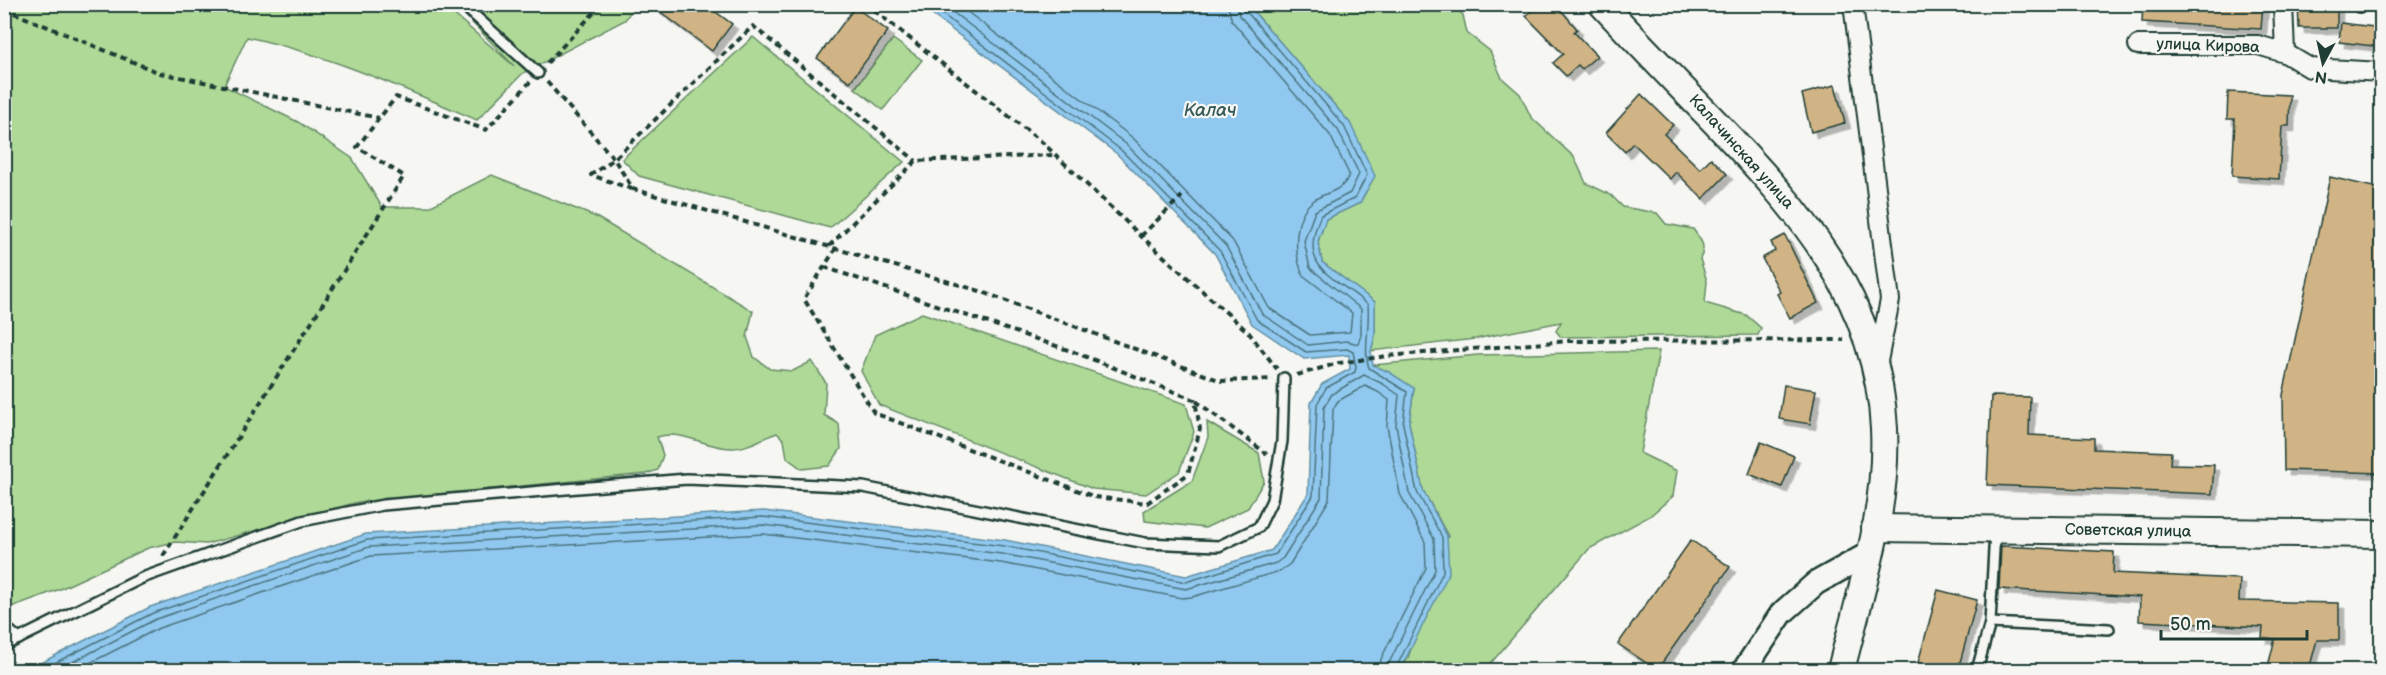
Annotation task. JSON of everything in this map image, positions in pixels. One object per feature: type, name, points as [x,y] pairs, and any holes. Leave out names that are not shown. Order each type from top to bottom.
[{"type":"main road","name":"Калачинская улица","points":[[1602,4],[1786,198],[1835,267],[1857,310],[1876,368],[1884,430],[1882,477],[1870,554],[1841,670]]},
{"type":"main road","name":"Советская улица","points":[[1875,528],[2382,534]]},
{"type":"street","points":[[1853,4],[1890,300],[1876,368]]},
{"type":"street","points":[[2283,4],[2285,53]]},
{"type":"street","name":"улица Кирова","points":[[2138,45],[2258,45],[2285,53],[2310,68],[2382,72]]},
{"type":"street","points":[[1744,670],[1782,613],[1816,583],[1870,554]]},
{"type":"lane","points":[[462,4],[538,73]]},
{"type":"lane","points":[[4,646],[142,578],[302,521],[383,505],[687,479],[863,487],[1145,543],[1219,546],[1259,527],[1272,500],[1282,441],[1284,378]]},
{"type":"lane","points":[[1977,670],[1990,623],[1995,529]]},
{"type":"lane","points":[[1990,623],[2109,629]]},
{"type":"lane","points":[[4,626],[19,639]]},
{"type":"path","points":[[142,578],[167,552],[404,177],[357,147],[379,118],[396,97],[486,130],[602,4]]},
{"type":"path","points":[[866,4],[1056,155],[1141,236],[1249,333],[1284,378]]},
{"type":"path","points":[[4,9],[160,73],[379,118]]},
{"type":"path","points":[[916,161],[753,26],[614,159],[591,176],[981,291],[1221,381],[1284,378],[1339,363],[1387,356],[1568,341],[1867,340]]},
{"type":"path","points":[[538,73],[614,159],[633,189]]},
{"type":"path","points":[[829,246],[916,161],[1056,155]]},
{"type":"path","points":[[1141,236],[1182,196]]},
{"type":"path","points":[[836,248],[804,299],[874,414],[1095,497],[1147,503],[1188,474],[1200,429],[1196,400]]},
{"type":"path","points":[[824,267],[1074,352],[1196,400],[1268,454],[1277,471]]},
{"type":"green space","points":[[4,5],[443,5],[514,66],[455,5],[635,5],[625,20],[523,73],[477,120],[335,62],[247,37],[224,86],[298,122],[352,158],[382,207],[429,207],[492,175],[596,217],[753,311],[747,337],[754,357],[770,369],[793,371],[812,361],[826,383],[824,415],[839,424],[841,449],[829,466],[802,469],[787,458],[784,440],[777,433],[736,448],[667,435],[657,437],[663,455],[658,470],[646,474],[358,502],[207,544],[175,542],[148,548],[60,589],[14,606],[5,606]]},
{"type":"green space","points":[[1248,5],[1451,5],[1463,15],[1467,33],[1490,51],[1502,78],[1520,94],[1531,117],[1574,157],[1586,183],[1611,195],[1623,207],[1657,213],[1666,224],[1693,229],[1703,247],[1700,259],[1707,281],[1705,303],[1746,315],[1761,328],[1758,335],[1561,337],[1556,331],[1561,322],[1475,339],[1371,351],[1375,336],[1375,302],[1322,262],[1318,242],[1326,219],[1360,203],[1350,123]]},
{"type":"green space","points":[[753,37],[904,162],[830,228],[639,176],[622,159]]},
{"type":"green space","points":[[893,39],[922,60],[883,110],[855,88]]},
{"type":"green space","points":[[922,313],[1186,404],[1194,432],[1179,472],[1146,494],[1093,489],[879,405],[861,371],[875,335]]},
{"type":"green space","points":[[1659,351],[1640,453],[1677,471],[1673,496],[1650,516],[1589,549],[1485,670],[1400,670],[1408,658],[1448,536],[1423,490],[1409,423],[1414,389],[1373,365],[1478,355]]},
{"type":"green space","points":[[1207,422],[1259,453],[1264,481],[1248,508],[1205,528],[1145,521],[1144,511],[1192,481],[1208,437]]},
{"type":"water","name":"Калач","points":[[919,5],[1248,5],[1350,123],[1375,176],[1360,203],[1326,219],[1318,241],[1322,262],[1375,302],[1375,336],[1371,351],[1373,365],[1414,388],[1409,423],[1423,490],[1447,536],[1449,573],[1400,670],[27,670],[150,607],[366,534],[764,511],[1005,540],[1186,576],[1272,550],[1308,494],[1311,403],[1322,384],[1350,369],[1349,355],[1304,359],[1252,324],[1215,254],[1117,154]]},
{"type":"building","points":[[650,4],[705,4],[732,24],[712,51]]},
{"type":"building","points":[[1539,4],[1556,4],[1577,29],[1574,32],[1597,56],[1582,69],[1578,65],[1566,76],[1553,63],[1563,54],[1526,16]]},
{"type":"building","points":[[2143,4],[2263,4],[2261,29],[2142,22]]},
{"type":"building","points":[[2298,4],[2337,4],[2337,28],[2299,28]]},
{"type":"building","points":[[855,7],[888,31],[850,82],[817,58]]},
{"type":"building","points":[[2341,23],[2382,28],[2382,47],[2339,42]]},
{"type":"building","points":[[1835,85],[1845,123],[1811,132],[1802,94]]},
{"type":"building","points":[[2228,92],[2290,95],[2289,126],[2282,126],[2279,179],[2232,176],[2235,119],[2227,119]]},
{"type":"building","points":[[1641,94],[1673,125],[1664,134],[1700,169],[1711,158],[1727,174],[1703,199],[1676,172],[1670,179],[1633,143],[1625,152],[1606,133]]},
{"type":"building","points":[[2330,177],[2382,189],[2382,473],[2284,470],[2283,395]]},
{"type":"building","points":[[1785,235],[1818,303],[1790,318],[1777,294],[1780,292],[1762,258],[1775,251],[1771,242]]},
{"type":"building","points":[[1784,385],[1816,390],[1810,424],[1779,419]]},
{"type":"building","points":[[1991,396],[2030,397],[2029,435],[2094,438],[2094,449],[2171,452],[2170,464],[2214,465],[2212,494],[1987,485]]},
{"type":"building","points":[[1761,442],[1794,456],[1782,487],[1749,474]]},
{"type":"building","points":[[1691,540],[1730,567],[1657,670],[1618,644]]},
{"type":"building","points":[[2001,546],[2114,552],[2113,573],[2240,579],[2239,601],[2339,603],[2339,640],[2317,640],[2309,670],[2267,670],[2275,639],[2262,638],[2263,627],[2139,621],[2140,597],[1999,589]]},
{"type":"building","points":[[1938,590],[1977,600],[1958,670],[1916,670]]}]
